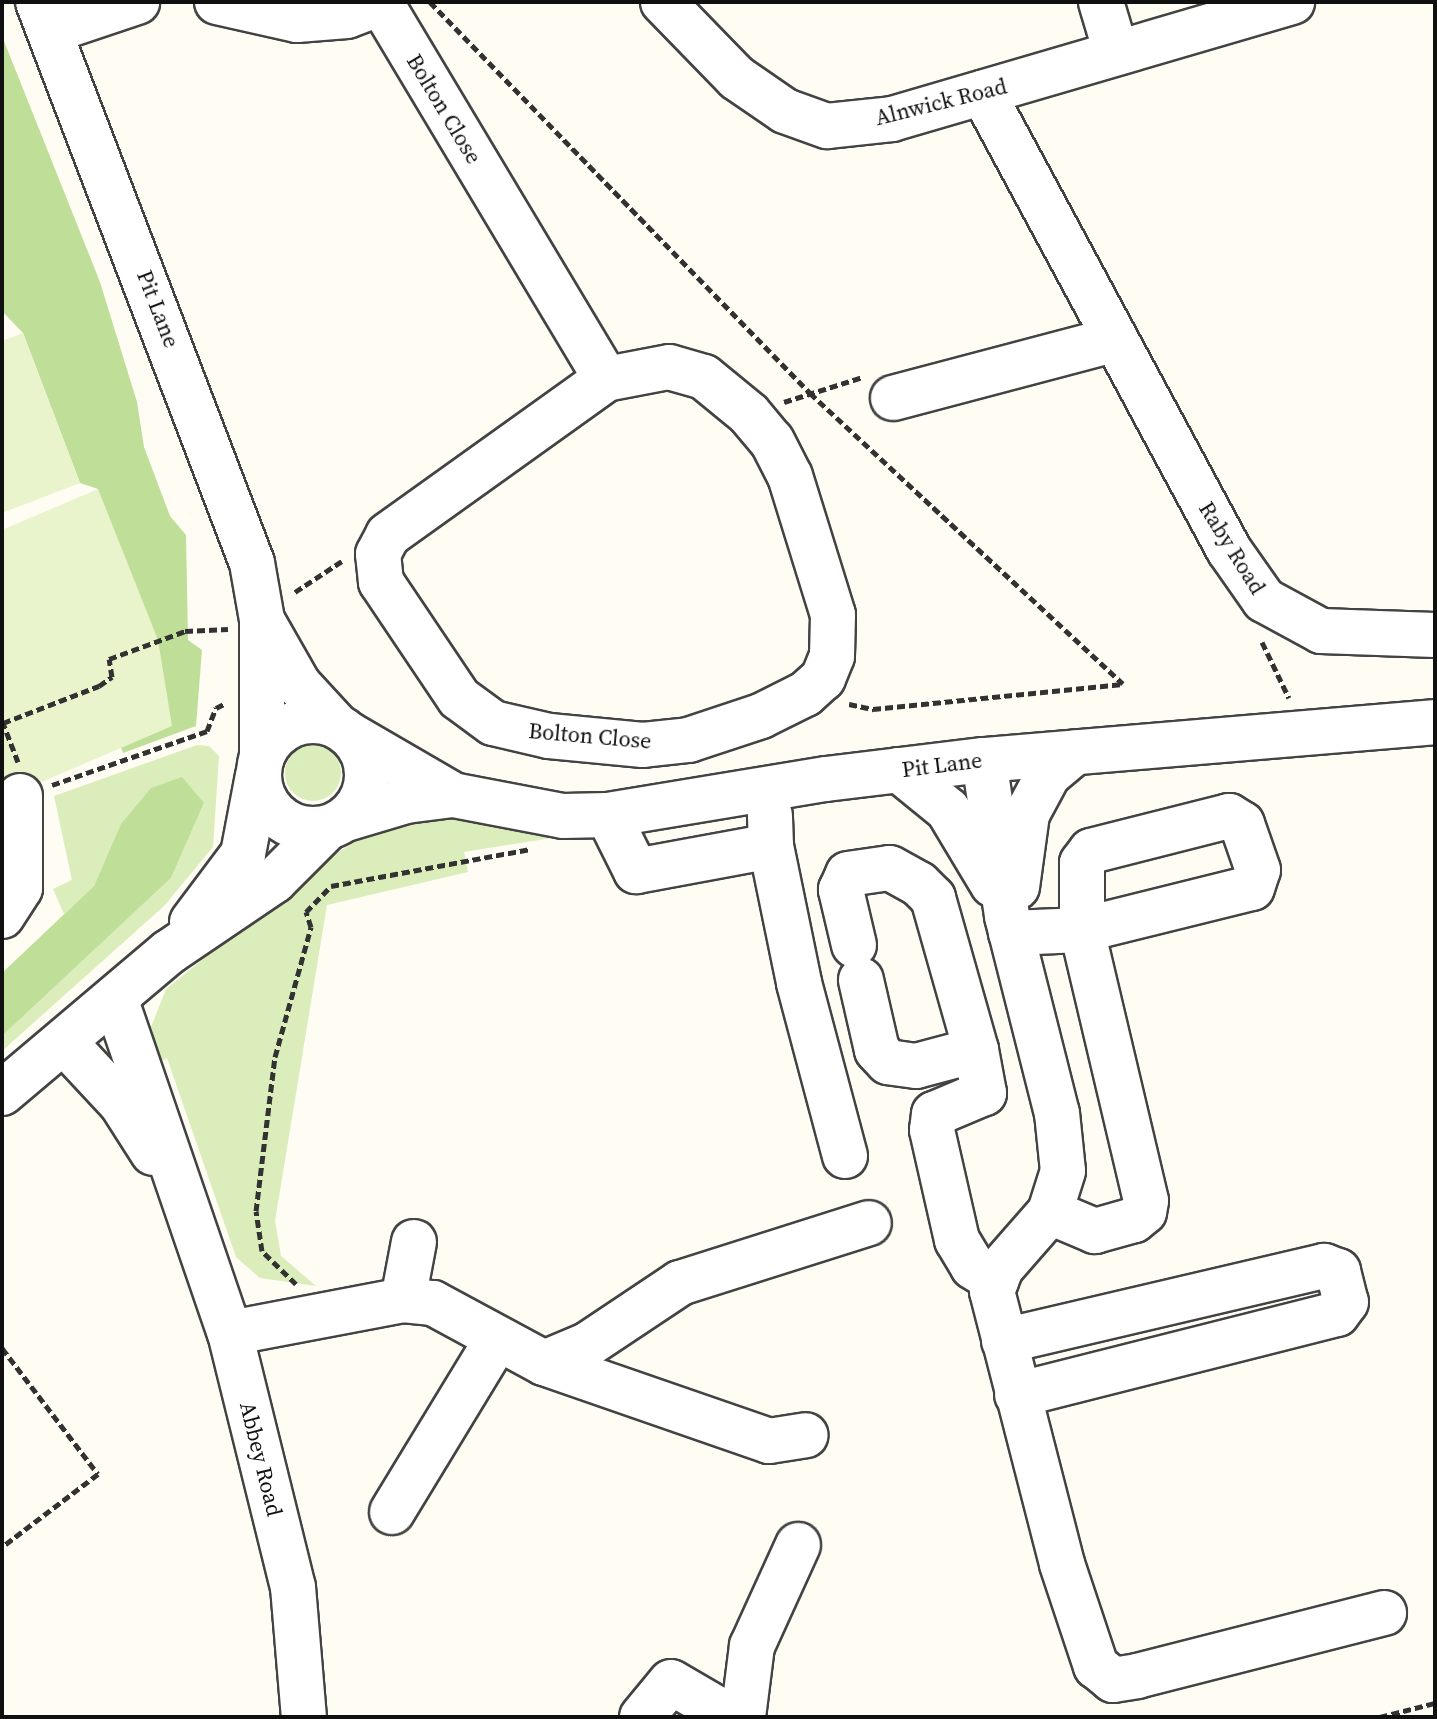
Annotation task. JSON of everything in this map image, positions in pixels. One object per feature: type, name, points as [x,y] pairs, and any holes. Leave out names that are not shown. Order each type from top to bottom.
[{"type":"street","points":[[44,16],[137,2]]},
{"type":"street","points":[[217,2],[297,20],[347,16],[383,3]]},
{"type":"street","name":"Alnwick Road","points":[[663,2],[737,78],[785,111],[827,126],[892,119],[1292,2]]},
{"type":"street","points":[[1101,2],[1116,52]]},
{"type":"street","name":"Bolton Close","points":[[383,3],[606,379]]},
{"type":"street","name":"Pit Lane","points":[[44,16],[236,515],[263,618]]},
{"type":"street","name":"Raby Road","points":[[983,93],[1113,340],[1229,550],[1264,600],[1321,631],[1435,635]]},
{"type":"street","points":[[893,398],[1113,340]]},
{"type":"street","name":"Bolton Close","points":[[669,367],[704,377],[749,414],[772,441],[790,476],[833,615],[832,656],[823,678],[805,694],[761,716],[689,740],[643,745],[549,736],[493,723],[459,698],[381,582],[378,554],[388,535],[606,379],[669,367]]},
{"type":"street","points":[[169,952],[243,854],[260,766],[263,618]]},
{"type":"street","points":[[2,1093],[65,1043],[169,952],[274,881],[364,794],[366,762],[343,729],[299,685],[263,618]]},
{"type":"street","points":[[336,823],[310,829],[280,818],[268,806],[260,766],[270,741],[298,722],[343,729]]},
{"type":"street","name":"Pit Lane","points":[[336,823],[406,801],[453,795],[563,816],[608,815],[769,789],[984,760],[1435,722]]},
{"type":"street","name":"Pit Lane","points":[[343,729],[453,795]]},
{"type":"street","points":[[1009,926],[1027,814],[1048,775],[1075,752]]},
{"type":"street","points":[[984,760],[1009,926],[1057,1113],[1063,1171],[1050,1212],[1017,1246],[992,1291],[1017,1395],[1096,1666],[1113,1680],[1384,1613]]},
{"type":"street","points":[[899,770],[948,810],[981,858],[1009,926]]},
{"type":"street","points":[[769,789],[771,846],[799,983],[845,1156]]},
{"type":"street","points":[[2,916],[20,888],[11,854],[25,794]]},
{"type":"street","points":[[608,815],[636,871],[771,846]]},
{"type":"street","points":[[996,1281],[973,1267],[957,1240],[932,1130],[934,1114],[984,1093],[975,1046],[933,898],[919,884],[890,868],[848,874],[841,890],[877,1050],[888,1062],[916,1066],[975,1046],[1035,1028]]},
{"type":"street","points":[[1009,926],[1082,930],[1146,1201],[1144,1212],[1134,1220],[1095,1231],[1050,1212]]},
{"type":"street","name":"Abbey Road","points":[[115,998],[230,1333],[293,1587],[304,1717]]},
{"type":"street","name":"Abbey Road","points":[[65,1043],[133,1119],[186,1209]]},
{"type":"street","points":[[544,1363],[587,1345],[680,1283],[869,1223]]},
{"type":"street","points":[[403,1300],[414,1242]]},
{"type":"street","points":[[1004,1341],[1324,1266],[1338,1271],[1346,1302],[1337,1314],[1017,1395]]},
{"type":"street","points":[[230,1333],[403,1300],[433,1303],[544,1363],[769,1441],[806,1435]]},
{"type":"street","points":[[392,1512],[497,1339]]},
{"type":"street","points":[[743,1717],[752,1646],[798,1545]]},
{"type":"street","points":[[642,1717],[671,1682],[731,1717]]},
{"type":"path","points":[[430,2],[810,393],[1123,684],[873,709],[805,694]]},
{"type":"path","points":[[749,414],[868,376],[893,398]]},
{"type":"path","points":[[261,686],[216,708],[207,731],[25,794],[3,723],[99,686],[112,677],[109,659],[185,631],[263,618],[294,589],[388,535]]},
{"type":"path","points":[[1264,600],[1255,627],[1306,734]]},
{"type":"path","points":[[302,1291],[262,1251],[256,1211],[275,1057],[311,927],[306,912],[331,886],[541,848]]},
{"type":"path","points":[[2,1348],[98,1474],[2,1547]]},
{"type":"path","points":[[1380,1717],[1435,1703]]},
{"type":"green space","points":[[2,36],[100,282],[137,402],[144,447],[170,516],[186,535],[188,640],[202,650],[196,726],[123,753],[99,686],[98,489],[80,483],[23,333],[2,311]]},
{"type":"green space","points":[[23,333],[80,483],[2,513],[2,341]]},
{"type":"green space","points":[[98,489],[158,640],[172,726],[2,799],[2,530]]},
{"type":"green space","points":[[197,745],[209,746],[219,756],[213,847],[164,906],[2,1051],[2,1036],[171,878],[204,803],[121,825],[94,886],[64,914],[53,889],[72,880],[54,796]]},
{"type":"green space","points":[[313,745],[333,753],[341,773],[333,793],[313,801],[293,793],[285,773],[293,753]]},
{"type":"green space","points":[[182,777],[204,803],[171,878],[2,1036],[2,973],[94,886],[121,824],[151,788]]},
{"type":"green space","points":[[424,812],[582,833],[464,852],[468,872],[327,905],[275,1221],[281,1256],[316,1286],[260,1278],[236,1257],[167,1058],[155,1064],[151,1027],[166,989],[329,858],[381,826]]}]
